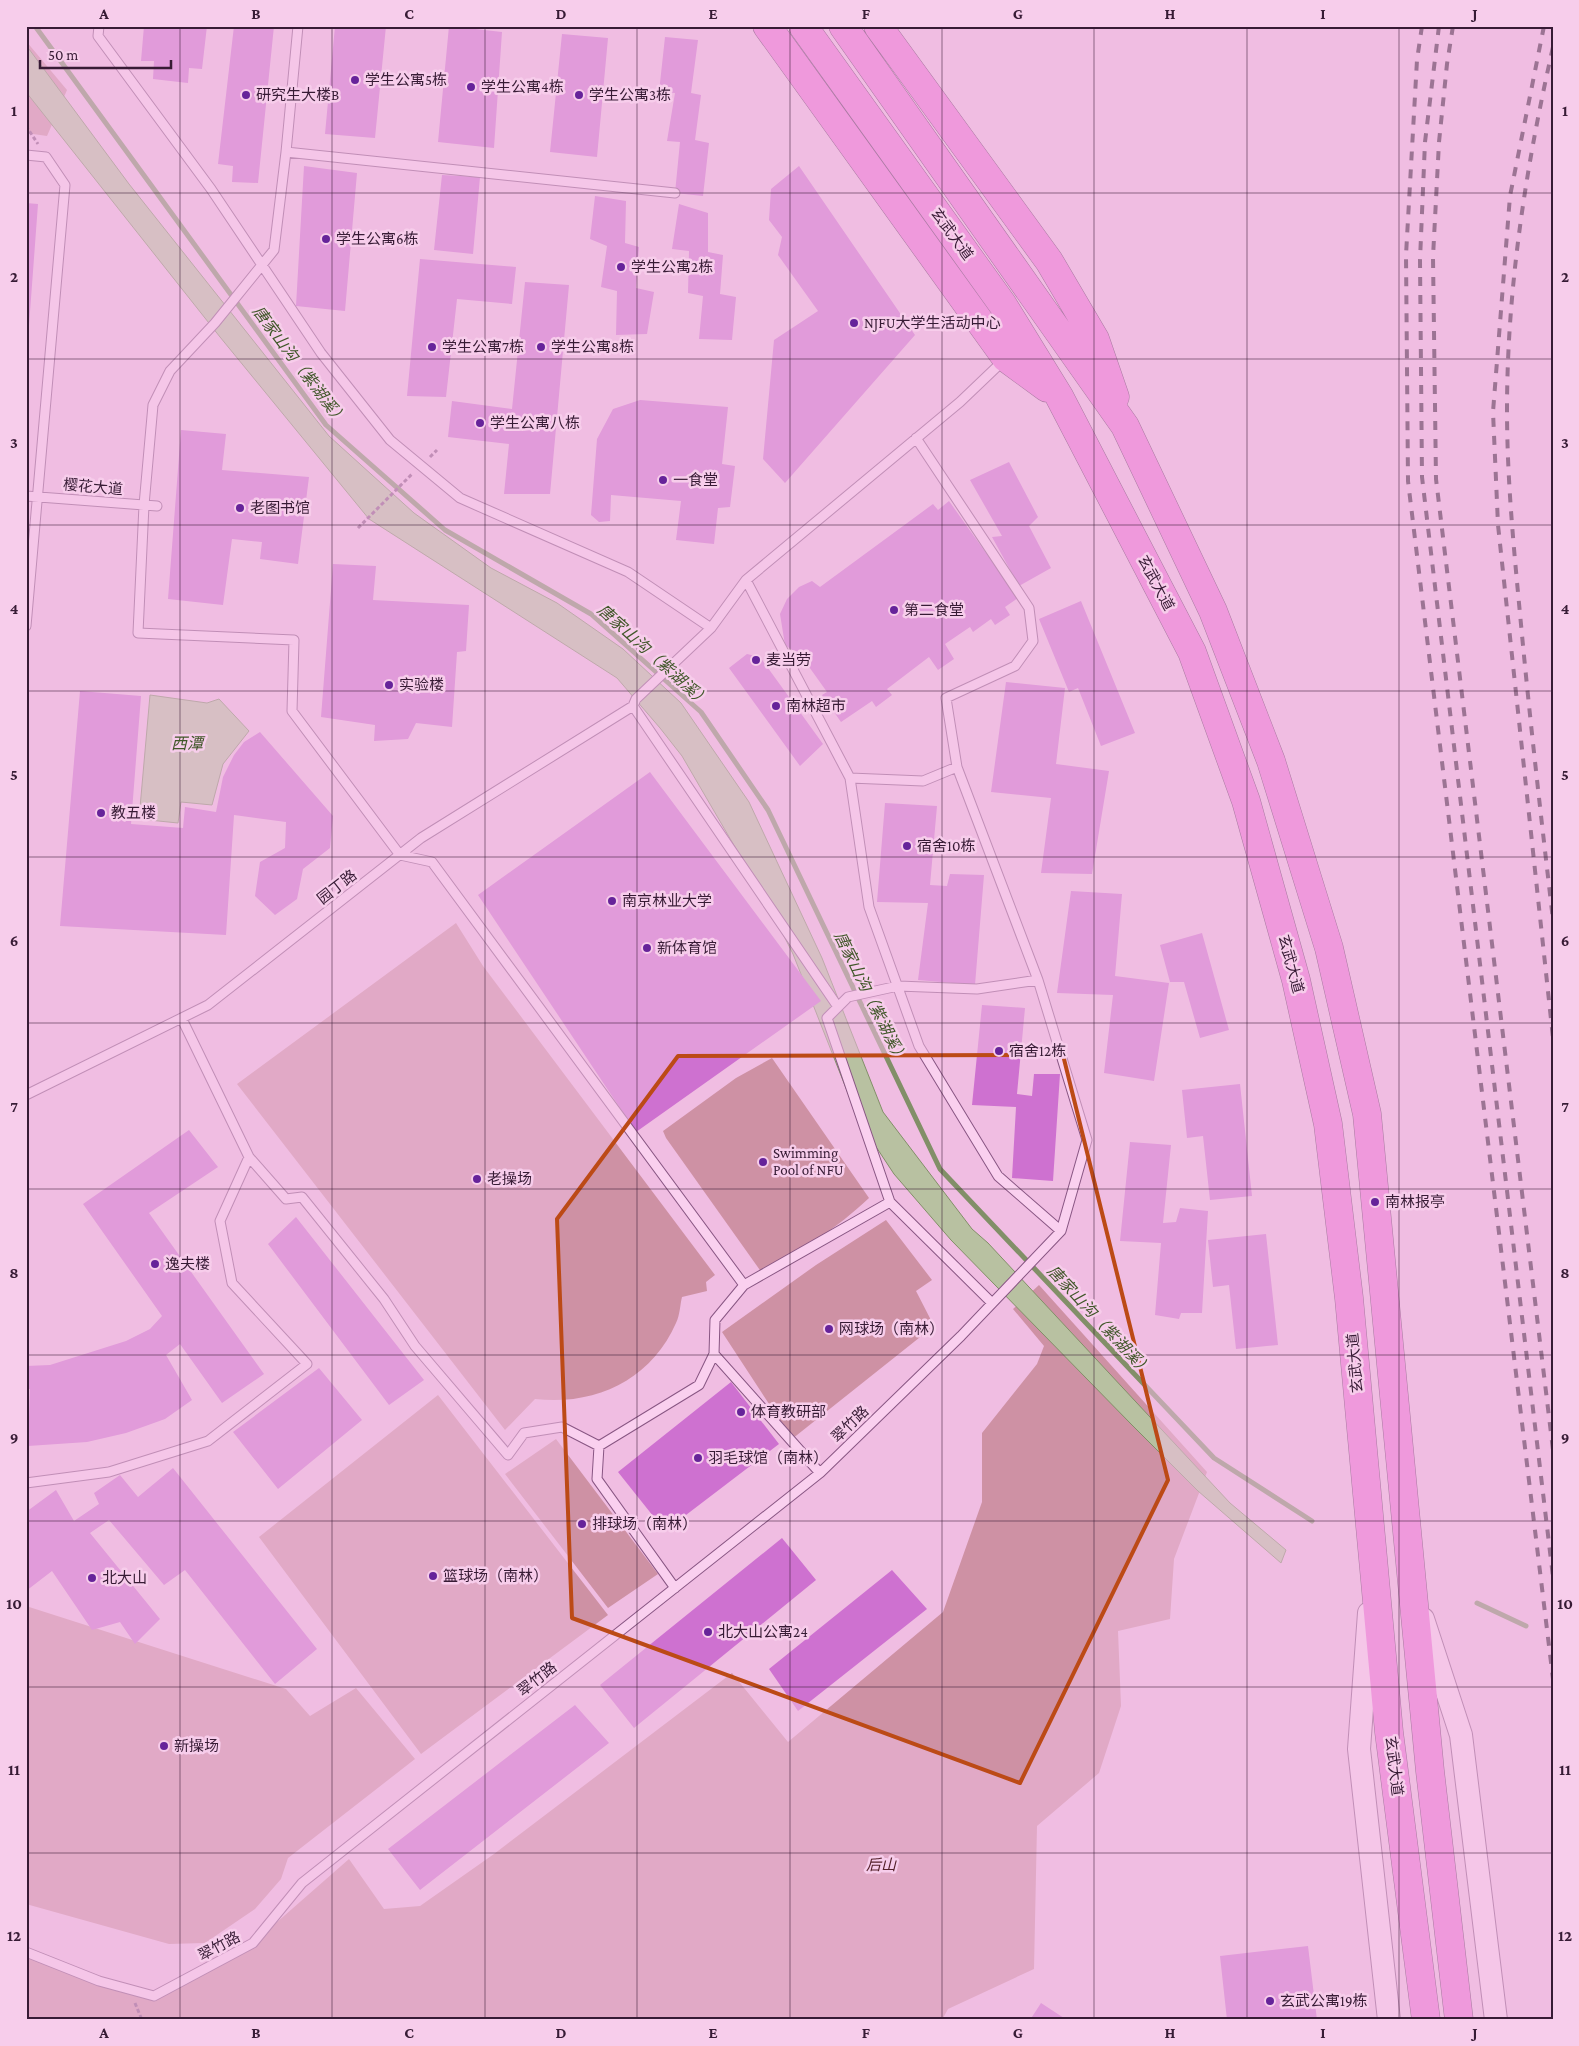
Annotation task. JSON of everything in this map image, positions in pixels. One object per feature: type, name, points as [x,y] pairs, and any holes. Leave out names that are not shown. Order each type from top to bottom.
[{"type":"highway","points":[[767,26],[1006,358],[1059,396]]},
{"type":"highway","name":"玄武大道","points":[[802,26],[1003,305],[1059,396],[1192,652],[1246,801],[1296,980],[1328,1124],[1349,1298],[1389,1732],[1426,2020]]},
{"type":"highway","name":"玄武大道","points":[[843,26],[1125,426],[1217,620],[1271,761],[1329,948],[1367,1114],[1430,1771],[1459,2020]]},
{"type":"highway","points":[[878,26],[1049,262],[1095,339],[1125,426]]},
{"type":"street","points":[[1374,1555],[1359,1749],[1389,2020]]},
{"type":"street","points":[[1412,1588],[1461,1735],[1496,2020]]},
{"type":"lane","points":[[99,26],[98,36],[211,188],[322,353],[390,440],[460,498],[628,572],[711,628]]},
{"type":"lane","points":[[298,26],[274,250],[228,307],[170,371],[153,405],[144,505],[138,633],[294,640],[292,711],[400,855],[432,862],[744,1285]]},
{"type":"lane","points":[[286,152],[675,193]]},
{"type":"lane","points":[[26,155],[46,157],[65,185],[26,626]]},
{"type":"lane","name":"园丁路","points":[[26,1095],[208,1005],[421,838],[633,706],[636,699],[711,628],[746,580],[960,402],[1006,358]]},
{"type":"lane","points":[[746,580],[850,778],[869,907],[919,1046],[998,1176],[1061,1231],[1087,1140],[1038,980],[957,767],[946,698],[1015,666],[1032,641],[1029,608],[916,438]]},
{"type":"lane","name":"樱花大道","points":[[26,496],[157,506]]},
{"type":"lane","points":[[633,706],[838,1007]]},
{"type":"lane","points":[[850,778],[923,781],[957,767]]},
{"type":"lane","points":[[992,1303],[890,1202],[826,1018],[848,997],[898,986],[977,989],[1038,980]]},
{"type":"lane","points":[[182,1019],[249,1157],[286,1199],[302,1197],[384,1299],[415,1346],[508,1455],[524,1433],[562,1427],[599,1446]]},
{"type":"lane","points":[[26,1482],[109,1472],[208,1441],[307,1364],[232,1283],[220,1221],[249,1157]]},
{"type":"lane","points":[[599,1446],[699,1385],[714,1354],[715,1320],[744,1285],[890,1202]]},
{"type":"lane","name":"翠竹路","points":[[26,1952],[99,1981],[154,1996],[253,1943],[302,1882],[820,1473],[992,1303],[1061,1231]]},
{"type":"lane","points":[[714,1354],[820,1473]]},
{"type":"lane","points":[[599,1446],[597,1479],[675,1588]]},
{"type":"path","points":[[26,126],[46,157]]},
{"type":"path","points":[[358,528],[405,482]]},
{"type":"highlighted area","points":[[1063,1055],[1168,1480],[1020,1783],[572,1618],[557,1219],[678,1056]]},
{"type":"green space","points":[[26,41],[67,90],[47,136],[26,133]]},
{"type":"green space","name":"老操场","points":[[456,923],[483,966],[715,1275],[706,1282],[707,1291],[682,1297],[677,1320],[665,1343],[652,1360],[636,1374],[619,1385],[579,1398],[535,1399],[505,1430],[237,1084]]},
{"type":"green space","name":"Swimming Pool of NFU","points":[[772,1058],[869,1198],[818,1239],[762,1273],[666,1138],[663,1131],[736,1078]]},
{"type":"green space","name":"网球场（南林）","points":[[886,1220],[932,1280],[916,1291],[934,1326],[792,1439],[722,1332],[816,1265]]},
{"type":"green space","name":"后山","points":[[1039,1285],[1207,1472],[1174,1559],[1170,1619],[1118,1631],[1121,1706],[1099,1773],[1037,1826],[1034,1969],[948,2009],[942,2020],[26,2020],[26,1952],[154,1995],[253,1943],[349,1859],[384,1909],[420,1906],[494,1854],[732,1673],[788,1742],[943,1612],[982,1502],[982,1433],[1037,1364],[1044,1346],[1013,1309]]},
{"type":"green space","name":"篮球场（南林）","points":[[438,1395],[608,1615],[421,1754],[259,1537]]},
{"type":"green space","name":"排球场（南林）","points":[[556,1439],[658,1574],[608,1608],[505,1474]]},
{"type":"green space","name":"新操场","points":[[26,1606],[286,1689],[310,1716],[356,1688],[415,1759],[288,1858],[281,1879],[255,1909],[205,1943],[169,1944],[26,1904]]},
{"type":"water","points":[[26,45],[129,184],[329,436],[414,513],[491,568],[557,603],[623,649],[681,703],[749,802],[822,958],[883,1112],[972,1229],[988,1243],[1230,1503],[1286,1550],[1281,1563],[1198,1491],[1131,1424],[951,1240],[894,1174],[859,1121],[793,954],[767,902],[682,756],[660,728],[617,678],[369,519],[220,337],[26,92]]},
{"type":"water","name":"西潭","points":[[150,695],[207,703],[219,699],[249,731],[223,764],[212,805],[181,802],[178,823],[139,819]]},
{"type":"building","points":[[144,26],[207,26],[202,69],[189,68],[188,83],[153,79],[154,61],[141,61]]},
{"type":"building","name":"研究生大楼B","points":[[234,26],[274,26],[258,183],[232,182],[233,166],[218,164]]},
{"type":"building","name":"学生公寓5栋","points":[[335,26],[386,26],[375,138],[325,134]]},
{"type":"building","name":"学生公寓4栋","points":[[449,26],[502,32],[494,148],[438,142]]},
{"type":"building","name":"学生公寓3栋","points":[[562,34],[608,38],[597,157],[550,152]]},
{"type":"building","points":[[665,37],[698,40],[691,93],[701,95],[695,140],[709,143],[703,196],[675,193],[680,142],[667,141],[675,93],[659,92]]},
{"type":"building","name":"学生公寓6栋","points":[[304,166],[357,173],[345,311],[296,306]]},
{"type":"building","name":"NJFU大学生活动中心","points":[[799,166],[915,335],[785,483],[763,459],[774,340],[818,311],[778,255],[782,237],[769,220],[771,189]]},
{"type":"building","points":[[442,175],[480,177],[473,254],[434,250]]},
{"type":"building","name":"学生公寓2栋","points":[[595,196],[626,201],[625,243],[639,247],[636,288],[654,292],[647,334],[616,335],[617,291],[601,287],[607,246],[590,239]]},
{"type":"building","points":[[26,203],[38,204],[28,339],[26,339]]},
{"type":"building","points":[[679,204],[708,213],[708,252],[723,255],[720,294],[736,297],[732,340],[699,339],[703,296],[688,293],[689,251],[672,249]]},
{"type":"building","name":"学生公寓7栋","points":[[420,259],[516,267],[512,304],[457,299],[446,397],[407,396]]},
{"type":"building","name":"学生公寓8栋","points":[[525,282],[569,285],[550,494],[504,494],[509,444],[448,437],[452,401],[512,409]]},
{"type":"building","name":"一食堂","points":[[640,400],[728,407],[722,464],[735,466],[730,507],[718,508],[714,544],[676,540],[681,501],[611,495],[610,521],[599,522],[591,515],[597,439],[613,409]]},
{"type":"building","name":"老图书馆","points":[[181,430],[226,434],[222,470],[309,477],[298,564],[260,559],[262,542],[232,539],[223,605],[168,599]]},
{"type":"building","points":[[1009,462],[1038,517],[1029,526],[1051,568],[1019,586],[992,537],[1002,536],[970,480]]},
{"type":"building","name":"第二食堂","points":[[949,501],[1018,598],[1005,607],[1010,615],[995,625],[991,619],[973,632],[970,627],[945,644],[954,659],[938,670],[929,657],[887,689],[892,695],[876,707],[872,701],[841,722],[822,695],[827,692],[802,657],[785,645],[780,614],[787,599],[799,587],[812,581],[820,587],[933,504],[938,510]]},
{"type":"building","name":"实验楼","points":[[333,564],[376,566],[373,600],[469,605],[466,651],[457,652],[452,727],[416,723],[408,739],[374,741],[375,725],[321,717]]},
{"type":"building","points":[[1081,601],[1135,733],[1101,746],[1078,688],[1069,692],[1039,619]]},
{"type":"building","name":"南林超市","points":[[747,654],[760,657],[823,744],[800,766],[729,668]]},
{"type":"building","points":[[1006,682],[1065,688],[1056,764],[1109,771],[1092,874],[1041,873],[1051,798],[991,792]]},
{"type":"building","name":"教五楼","points":[[80,691],[141,696],[131,824],[183,828],[185,807],[216,812],[223,777],[234,755],[244,742],[260,732],[333,816],[330,848],[303,869],[297,899],[275,915],[255,896],[260,862],[285,848],[286,822],[234,815],[226,935],[60,926]]},
{"type":"building","name":"新体育馆","points":[[650,772],[821,1001],[636,1132],[478,895]]},
{"type":"building","points":[[885,803],[937,806],[930,885],[947,886],[950,874],[984,875],[975,985],[918,980],[928,903],[877,902]]},
{"type":"building","points":[[1071,891],[1122,894],[1115,976],[1169,983],[1154,1081],[1104,1073],[1113,995],[1057,993]]},
{"type":"building","points":[[1202,933],[1229,1030],[1200,1038],[1184,982],[1170,982],[1160,945]]},
{"type":"building","points":[[982,1005],[1025,1008],[1017,1094],[1032,1096],[1034,1074],[1060,1074],[1053,1181],[1012,1178],[1016,1107],[972,1105]]},
{"type":"building","points":[[1240,1084],[1252,1196],[1210,1200],[1203,1136],[1187,1138],[1182,1090]]},
{"type":"building","name":"逸夫楼","points":[[189,1130],[218,1167],[149,1213],[264,1374],[222,1403],[180,1344],[166,1355],[192,1400],[165,1419],[126,1433],[87,1442],[28,1446],[30,1389],[26,1389],[26,1366],[50,1365],[126,1341],[150,1329],[162,1316],[83,1204]]},
{"type":"building","points":[[1130,1142],[1171,1145],[1163,1223],[1176,1222],[1180,1208],[1208,1211],[1202,1313],[1181,1313],[1179,1319],[1155,1315],[1161,1243],[1120,1241]]},
{"type":"building","points":[[296,1217],[424,1380],[389,1405],[268,1244]]},
{"type":"building","points":[[1266,1234],[1278,1345],[1236,1349],[1229,1285],[1213,1287],[1208,1240]]},
{"type":"building","points":[[319,1368],[362,1420],[278,1489],[233,1432]]},
{"type":"building","name":"羽毛球馆（南林）","points":[[731,1382],[779,1444],[665,1531],[618,1472]]},
{"type":"building","name":"北大山","points":[[173,1468],[317,1649],[275,1684],[185,1570],[164,1585],[109,1520],[90,1533],[160,1619],[135,1644],[120,1622],[92,1630],[52,1571],[26,1591],[26,1512],[56,1490],[74,1521],[99,1504],[94,1493],[120,1475],[138,1497]]},
{"type":"building","name":"北大山公寓24","points":[[782,1538],[816,1580],[634,1728],[600,1685]]},
{"type":"building","name":"北大山公寓24","points":[[892,1570],[927,1609],[798,1711],[769,1669]]},
{"type":"building","points":[[575,1705],[609,1743],[420,1890],[388,1849]]},
{"type":"building","name":"玄武公寓19栋","points":[[1308,1946],[1317,2020],[1227,2020],[1220,1956]]},
{"type":"building","points":[[1041,2003],[1067,2020],[1030,2020]]},
{"type":"waterway","name":"唐家山沟（紫湖溪）","points":[[35,26],[326,425],[445,530],[591,614],[701,712],[768,810],[940,1169],[1214,1458],[1312,1521]]},
{"type":"waterway","name":"唐家山沟（紫湖溪）","points":[[1477,1603],[1526,1626]]},
{"type":"railway","points":[[1422,26],[1417,60],[1406,255],[1408,481],[1553,1679]]},
{"type":"railway","points":[[1439,26],[1425,142],[1420,260],[1422,477],[1553,1577]]},
{"type":"railway","points":[[1453,26],[1439,142],[1433,257],[1436,479],[1553,1450]]},
{"type":"railway","points":[[1544,26],[1510,196],[1493,412],[1498,525],[1553,1038]]},
{"type":"railway","points":[[1553,47],[1534,137],[1514,273],[1510,319],[1507,410],[1510,494],[1517,579],[1553,920]]},
{"type":"place","name":"学生公寓5栋","points":[[355,80]]},
{"type":"place","name":"学生公寓4栋","points":[[471,87]]},
{"type":"place","name":"研究生大楼B","points":[[246,95]]},
{"type":"place","name":"学生公寓3栋","points":[[579,95]]},
{"type":"place","name":"学生公寓6栋","points":[[326,239]]},
{"type":"place","name":"学生公寓2栋","points":[[621,267]]},
{"type":"place","name":"NJFU大学生活动中心","points":[[854,323]]},
{"type":"place","name":"学生公寓7栋","points":[[432,347]]},
{"type":"place","name":"学生公寓8栋","points":[[541,347]]},
{"type":"place","name":"学生公寓八栋","points":[[480,423]]},
{"type":"place","name":"一食堂","points":[[663,480]]},
{"type":"place","name":"老图书馆","points":[[240,508]]},
{"type":"place","name":"第二食堂","points":[[894,610]]},
{"type":"place","name":"麦当劳","points":[[756,660]]},
{"type":"place","name":"实验楼","points":[[389,685]]},
{"type":"place","name":"南林超市","points":[[776,706]]},
{"type":"place","name":"教五楼","points":[[101,813]]},
{"type":"place","name":"宿舍10栋","points":[[907,846]]},
{"type":"place","name":"南京林业大学","points":[[612,901]]},
{"type":"place","name":"新体育馆","points":[[647,948]]},
{"type":"place","name":"宿舍12栋","points":[[999,1051]]},
{"type":"place","name":"Swimming Pool of NFU","points":[[763,1162]]},
{"type":"place","name":"老操场","points":[[477,1179]]},
{"type":"place","name":"南林报亭","points":[[1375,1202]]},
{"type":"place","name":"逸夫楼","points":[[155,1264]]},
{"type":"place","name":"网球场（南林）","points":[[829,1329]]},
{"type":"place","name":"体育教研部","points":[[741,1412]]},
{"type":"place","name":"羽毛球馆（南林）","points":[[698,1458]]},
{"type":"place","name":"排球场（南林）","points":[[582,1524]]},
{"type":"place","name":"篮球场（南林）","points":[[433,1576]]},
{"type":"place","name":"北大山","points":[[92,1578]]},
{"type":"place","name":"北大山公寓24","points":[[708,1632]]},
{"type":"place","name":"新操场","points":[[164,1746]]},
{"type":"place","name":"玄武公寓19栋","points":[[1270,2001]]}]
